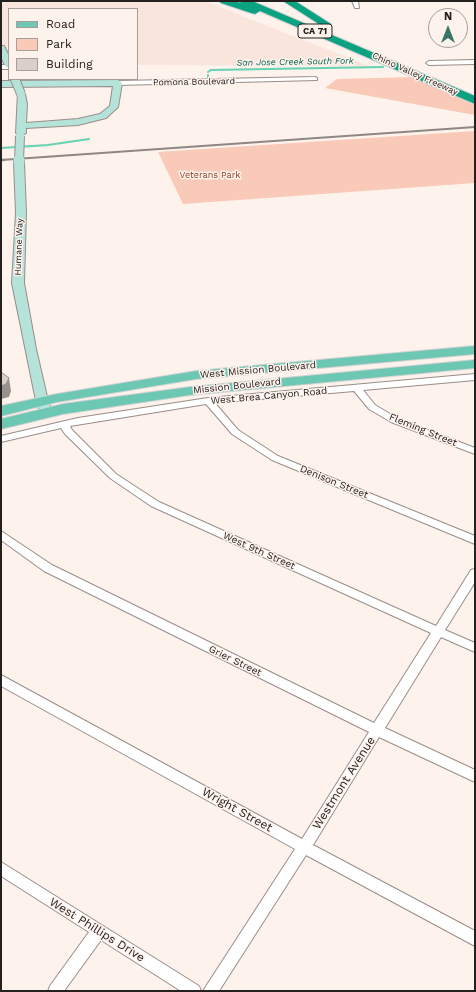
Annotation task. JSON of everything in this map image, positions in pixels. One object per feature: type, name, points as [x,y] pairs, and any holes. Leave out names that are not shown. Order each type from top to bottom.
[{"type":"highway","points":[[224,1],[329,37]]},
{"type":"highway","points":[[239,1],[258,4]]},
{"type":"highway","name":"Chino Valley Freeway","points":[[244,1],[258,4],[391,60],[475,100]]},
{"type":"highway","points":[[288,1],[303,11],[391,60]]},
{"type":"highway","name":"Chino Valley Freeway","points":[[258,4],[329,37],[391,60]]},
{"type":"highway","name":"Chino Valley Freeway","points":[[437,82],[475,96]]},
{"type":"main road","name":"West Mission Boulevard","points":[[44,407],[167,379],[475,350]]},
{"type":"main road","name":"Mission Boulevard","points":[[1,411],[242,385],[475,364]]},
{"type":"main road","points":[[242,385],[254,379],[285,375],[287,373],[286,367]]},
{"type":"main road","name":"Mission Boulevard","points":[[1,424],[44,407]]},
{"type":"street","points":[[1,48],[7,65]]},
{"type":"street","points":[[429,63],[475,62]]},
{"type":"street","name":"Pomona Boulevard","points":[[1,84],[315,79]]},
{"type":"street","name":"Humane Way","points":[[15,80],[21,94],[22,126],[19,162],[20,213],[18,283],[24,322],[44,407]]},
{"type":"street","points":[[22,126],[78,122],[103,116],[110,112],[114,106],[118,83]]},
{"type":"street","name":"West Brea Canyon Road","points":[[1,439],[64,424],[208,402],[475,377]]},
{"type":"street","name":"Fleming Street","points":[[357,388],[372,407],[394,420],[475,451]]},
{"type":"street","name":"Denison Street","points":[[208,402],[235,432],[275,458],[475,540]]},
{"type":"street","name":"West 9th Street","points":[[64,424],[68,432],[113,476],[155,504],[475,648]]},
{"type":"street","name":"Grier Street","points":[[1,535],[48,568],[376,730],[475,776]]},
{"type":"street","name":"Westmont Avenue","points":[[210,991],[304,847],[475,573]]},
{"type":"street","name":"Wright Street","points":[[1,680],[304,847],[475,939]]},
{"type":"street","name":"West Phillips Drive","points":[[1,868],[194,991]]},
{"type":"street","points":[[55,991],[99,931]]},
{"type":"shaded area","points":[[1,1],[205,1],[369,66],[138,65],[138,8],[8,8],[8,64],[1,64]]},
{"type":"green space","points":[[416,77],[475,105],[475,115],[325,88],[337,79]]},
{"type":"green space","name":"Veterans Park","points":[[475,131],[475,183],[183,204],[158,152]]},
{"type":"building","points":[[1,372],[9,378],[6,384],[1,386]]},
{"type":"waterway","name":"San Jose Creek South Fork","points":[[208,72],[211,70],[383,67]]},
{"type":"waterway","name":"San Jose Creek South Fork","points":[[208,75],[208,80]]},
{"type":"waterway","name":"San Jose Creek South Fork","points":[[1,148],[48,145],[89,139]]},
{"type":"railway","points":[[4,160],[1,160],[475,127]]}]
